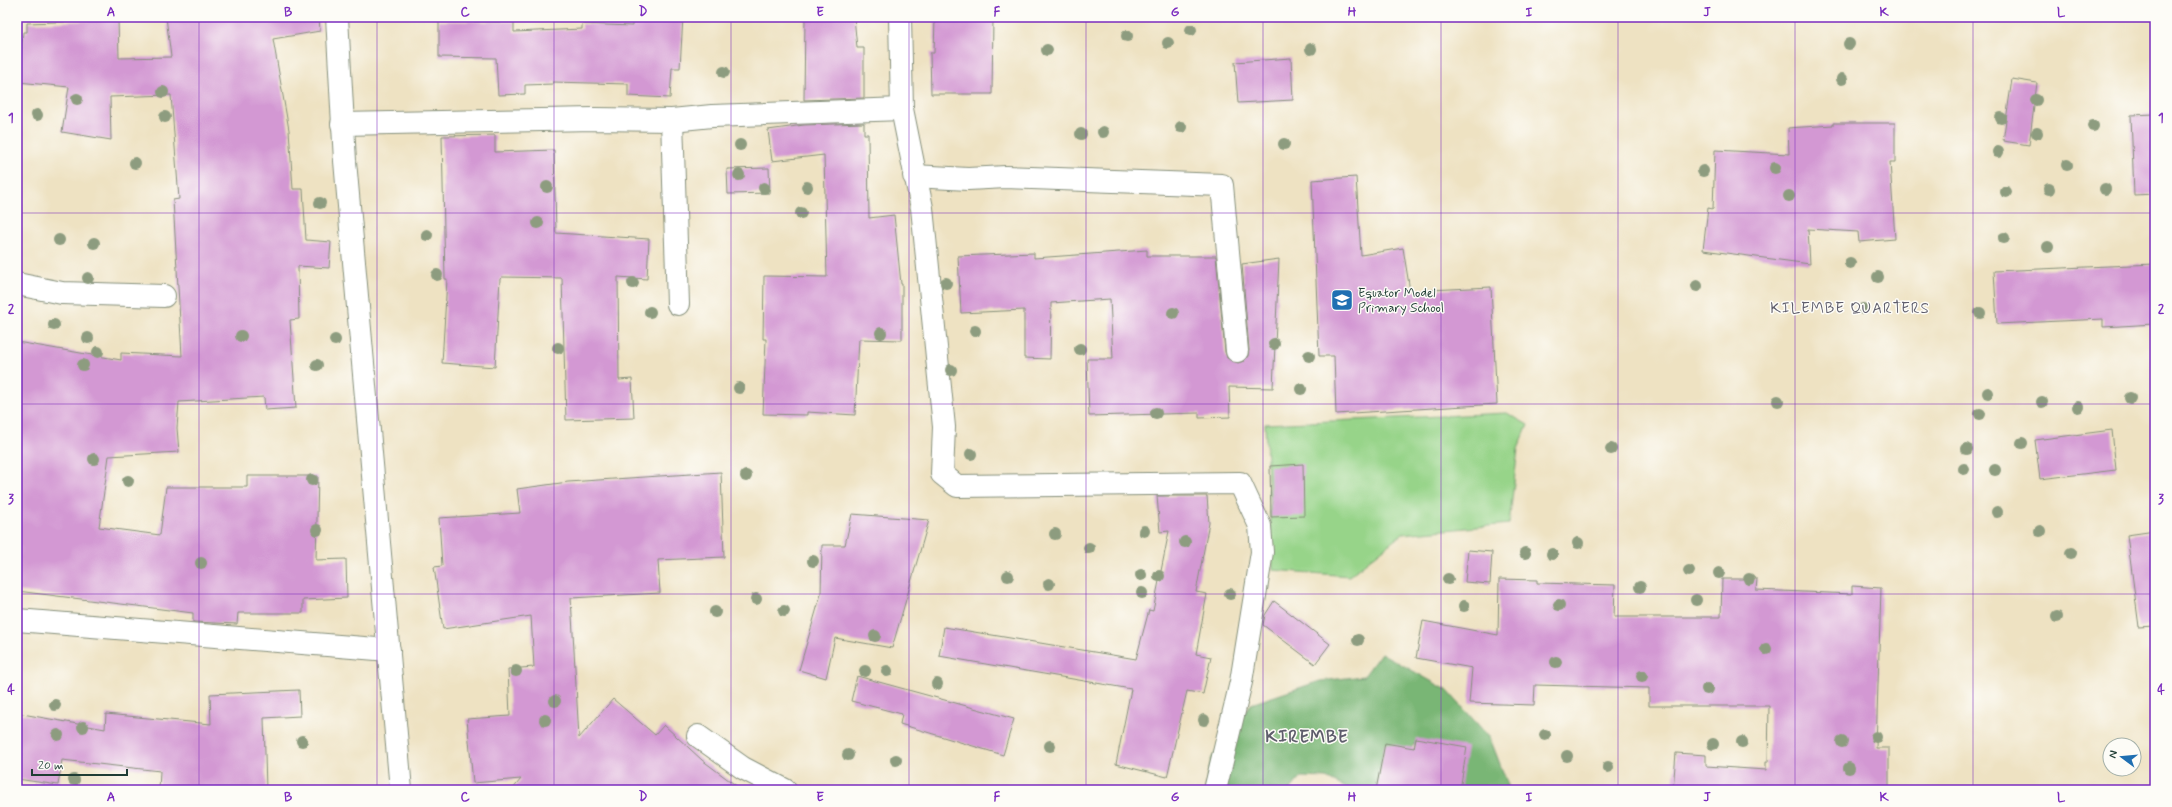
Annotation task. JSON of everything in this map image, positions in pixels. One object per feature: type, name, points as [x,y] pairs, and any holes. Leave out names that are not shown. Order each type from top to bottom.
[{"type":"street","points":[[337,17],[342,124],[401,790]]},
{"type":"street","points":[[900,17],[902,109],[914,176],[922,208],[943,419],[942,474],[957,486],[1240,483],[1260,526],[1262,552],[1241,682],[1215,790]]},
{"type":"street","points":[[342,124],[594,119],[672,120],[712,116],[902,109]]},
{"type":"street","points":[[672,120],[678,304]]},
{"type":"street","points":[[914,176],[968,179],[1006,177],[1222,185],[1237,351]]},
{"type":"street","points":[[17,284],[62,293],[164,296]]},
{"type":"street","points":[[17,620],[389,650]]},
{"type":"street","points":[[698,736],[743,768],[785,790]]},
{"type":"green space","points":[[1507,413],[1528,425],[1518,449],[1509,524],[1402,534],[1349,576],[1273,570],[1265,424]]},
{"type":"green space","points":[[1381,653],[1447,690],[1490,738],[1508,785],[1508,790],[1460,790],[1460,779],[1417,740],[1407,754],[1418,790],[1350,790],[1326,778],[1301,777],[1290,790],[1205,790],[1211,759],[1251,704],[1320,681],[1364,676]]},
{"type":"building","points":[[166,17],[319,17],[320,31],[273,39],[289,130],[293,189],[303,189],[306,240],[331,242],[329,268],[298,266],[299,319],[290,320],[296,408],[265,410],[264,397],[179,402],[177,428],[179,452],[109,456],[99,527],[160,535],[166,487],[247,487],[247,476],[318,476],[316,560],[346,559],[347,598],[303,600],[303,613],[238,613],[237,624],[193,622],[193,613],[17,591],[17,342],[121,360],[121,353],[182,356],[173,200],[179,199],[171,95],[110,97],[111,140],[62,132],[69,87],[18,82],[23,32],[27,32],[27,23],[118,20],[119,58],[171,57]]},
{"type":"building","points":[[632,17],[683,17],[680,68],[672,68],[670,98],[628,96],[628,84],[553,82],[553,84],[525,85],[525,94],[498,95],[496,58],[439,57],[439,21],[514,22],[514,32],[582,29],[582,24],[632,26]]},
{"type":"building","points":[[805,17],[854,17],[857,48],[864,48],[864,98],[804,100]]},
{"type":"building","points":[[935,17],[993,17],[992,94],[931,94],[930,53],[934,53]]},
{"type":"building","points":[[1291,58],[1293,100],[1238,103],[1235,62]]},
{"type":"building","points":[[2012,79],[2037,83],[2029,145],[2003,141]]},
{"type":"building","points":[[2155,114],[2155,194],[2134,195],[2131,115]]},
{"type":"building","points":[[864,123],[864,134],[868,134],[869,218],[894,215],[902,284],[902,340],[859,339],[855,415],[807,412],[807,415],[763,414],[766,339],[763,339],[764,276],[827,277],[824,155],[772,161],[768,130],[804,125]]},
{"type":"building","points":[[1833,123],[1895,123],[1895,162],[1890,162],[1895,239],[1859,242],[1858,232],[1808,229],[1810,264],[1703,250],[1708,208],[1713,209],[1715,150],[1789,154],[1788,128],[1833,125]]},
{"type":"building","points":[[495,135],[495,152],[554,150],[556,233],[649,239],[647,279],[618,277],[619,380],[632,379],[634,418],[566,420],[562,278],[502,277],[500,279],[495,367],[442,363],[447,279],[445,279],[442,136]]},
{"type":"building","points":[[769,168],[770,193],[728,194],[727,169]]},
{"type":"building","points":[[1356,177],[1361,255],[1403,248],[1410,291],[1491,287],[1497,404],[1336,414],[1334,356],[1319,356],[1312,180]]},
{"type":"building","points":[[1147,250],[1147,256],[1216,256],[1225,352],[1227,358],[1238,363],[1244,361],[1248,356],[1249,350],[1242,264],[1279,259],[1273,388],[1229,387],[1230,417],[1199,418],[1199,413],[1089,416],[1087,359],[1113,359],[1110,299],[1051,303],[1050,359],[1024,358],[1024,310],[961,313],[958,256],[1034,253],[1034,258]]},
{"type":"building","points":[[2155,264],[2155,324],[2103,327],[2103,319],[1997,324],[1994,271]]},
{"type":"building","points":[[2112,430],[2116,470],[2040,479],[2035,440]]},
{"type":"building","points":[[1303,464],[1304,516],[1271,517],[1270,466]]},
{"type":"building","points":[[721,472],[724,557],[658,560],[660,593],[571,598],[579,738],[613,699],[655,735],[664,725],[702,760],[742,790],[512,790],[521,779],[473,783],[467,719],[510,716],[508,669],[534,667],[531,616],[443,629],[434,567],[442,566],[439,518],[520,513],[517,489],[568,482]]},
{"type":"building","points":[[1157,496],[1207,496],[1209,523],[1196,592],[1207,594],[1196,654],[1211,657],[1203,694],[1187,691],[1167,777],[1116,764],[1131,689],[939,656],[944,627],[1136,659],[1149,610],[1153,611],[1169,531],[1160,532]]},
{"type":"building","points":[[852,514],[929,520],[892,648],[835,638],[826,678],[799,670],[821,594],[822,545],[845,545]]},
{"type":"building","points":[[2155,531],[2155,626],[2139,627],[2127,535]]},
{"type":"building","points":[[1468,550],[1492,552],[1490,584],[1465,582]]},
{"type":"building","points":[[1499,579],[1537,580],[1537,583],[1615,585],[1614,617],[1721,617],[1722,579],[1757,579],[1756,590],[1852,594],[1852,586],[1881,588],[1876,748],[1889,748],[1889,790],[1673,790],[1676,753],[1706,755],[1706,766],[1766,770],[1766,762],[1768,762],[1769,706],[1649,706],[1649,688],[1535,685],[1534,705],[1469,703],[1472,668],[1416,658],[1423,621],[1498,635]]},
{"type":"building","points":[[1274,601],[1330,644],[1315,664],[1263,625],[1265,615]]},
{"type":"building","points":[[857,676],[1014,719],[1003,755],[900,724],[902,714],[851,701]]},
{"type":"building","points":[[299,690],[300,716],[264,718],[266,790],[159,790],[160,771],[62,760],[58,785],[17,779],[17,713],[105,729],[106,714],[211,724],[210,694]]},
{"type":"building","points":[[1416,738],[1467,747],[1460,790],[1376,790],[1385,743],[1414,748]]},
{"type":"place","name":"Equator Model Primary School","points":[[1342,300]]},
{"type":"district","name":"KILEMBE QUARTERS","points":[[1850,309]]},
{"type":"district","name":"KIREMBE","points":[[1307,737]]}]
